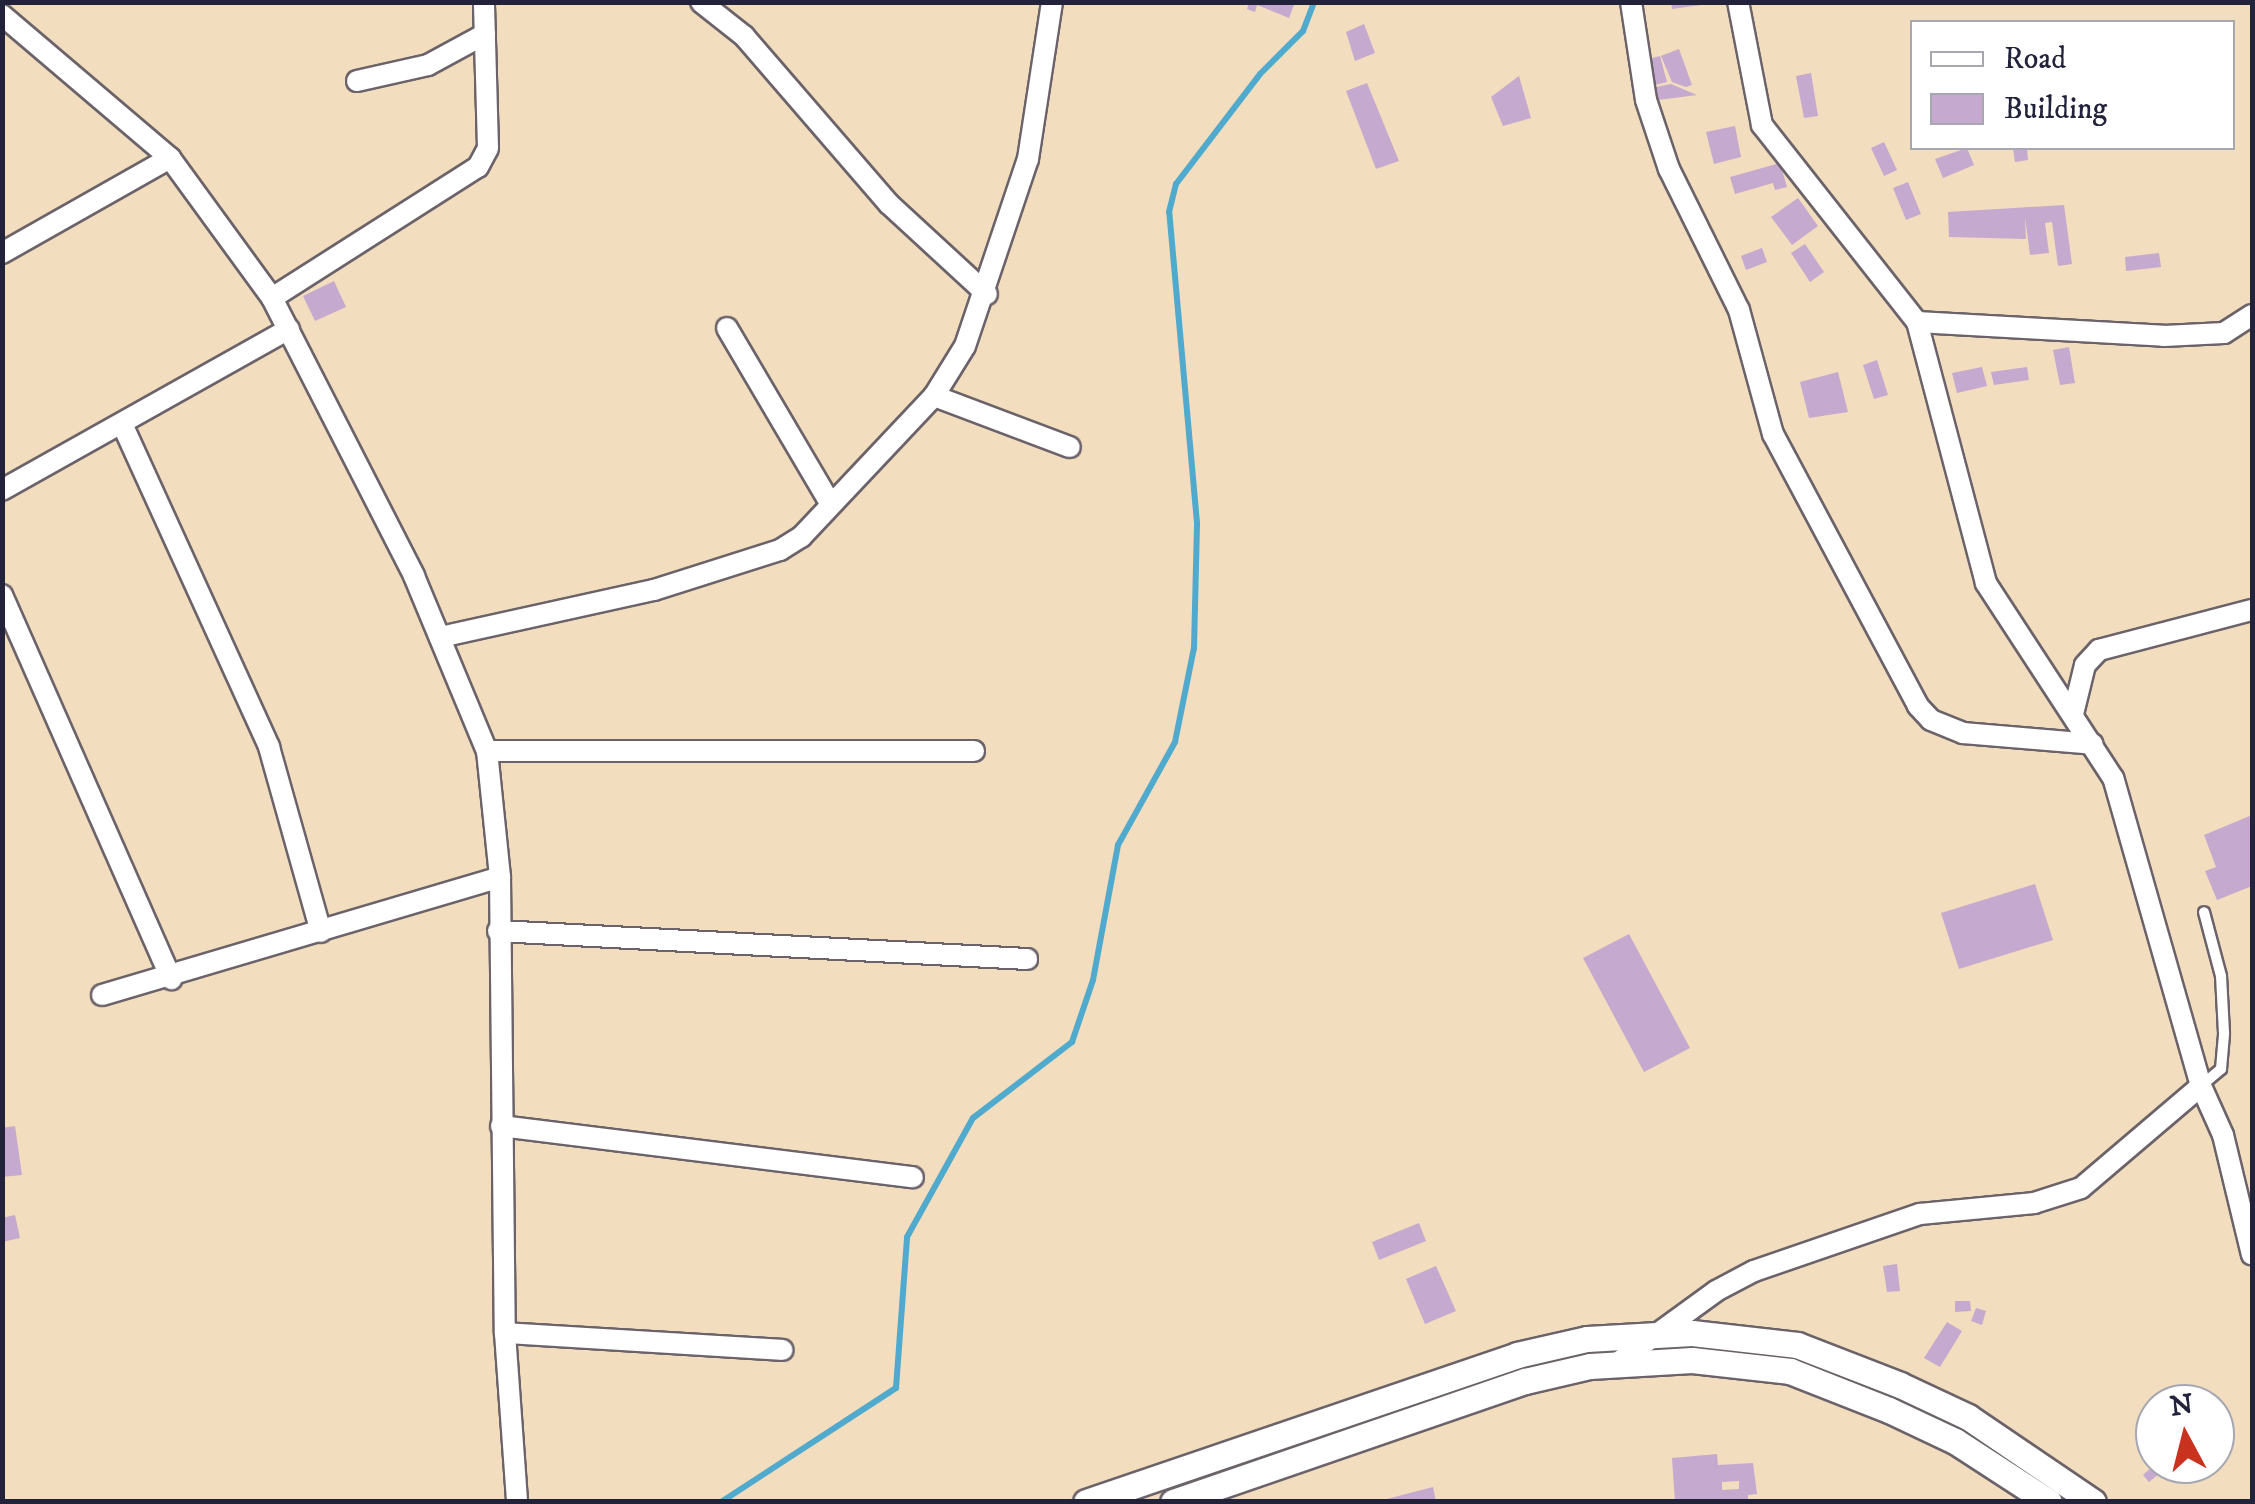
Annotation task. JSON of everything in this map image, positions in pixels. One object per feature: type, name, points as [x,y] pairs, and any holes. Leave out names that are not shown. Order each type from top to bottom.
[{"type":"street","points":[[272,298],[478,167],[488,148],[484,2]]},
{"type":"street","points":[[701,2],[744,36],[890,204],[988,294]]},
{"type":"street","points":[[440,637],[654,590],[780,550],[801,537],[828,502],[934,396],[988,294],[1028,159],[1052,2]]},
{"type":"street","points":[[1631,2],[1646,100],[1668,170],[1739,310],[1773,434],[1918,706],[1930,720],[1963,733],[2094,744]]},
{"type":"street","points":[[1738,2],[1762,125],[1917,322],[1950,428],[1978,560],[1998,604],[2114,778],[2201,1086],[2223,1135],[2252,1256]]},
{"type":"street","points":[[2,15],[170,158],[272,298],[440,637],[488,751],[500,877],[505,1333],[518,1502]]},
{"type":"street","points":[[357,81],[428,66],[485,34]]},
{"type":"street","points":[[2,253],[170,158]]},
{"type":"street","points":[[1917,322],[2164,336],[2224,333],[2252,315]]},
{"type":"street","points":[[727,328],[828,502]]},
{"type":"street","points":[[2,490],[123,426],[290,329]]},
{"type":"street","points":[[934,396],[1070,446]]},
{"type":"street","points":[[123,426],[269,747],[321,932]]},
{"type":"street","points":[[2,595],[171,978]]},
{"type":"street","points":[[2072,714],[2085,664],[2099,650],[2252,610]]},
{"type":"street","points":[[488,751],[974,750]]},
{"type":"street","points":[[102,996],[500,877]]},
{"type":"street","points":[[498,931],[1026,958]]},
{"type":"street","points":[[1618,1363],[1716,1291],[1848,1236],[1920,1214],[2056,1199],[2116,1162],[2201,1086]]},
{"type":"street","points":[[500,1126],[913,1176]]},
{"type":"street","points":[[505,1333],[782,1350]]},
{"type":"street","points":[[1086,1502],[1517,1354],[1586,1339],[1736,1334],[1797,1345],[1968,1417],[2093,1502]]},
{"type":"street","points":[[1173,1502],[1525,1381],[1618,1363],[1733,1361],[1790,1371],[1955,1441],[2049,1502]]},
{"type":"lane","points":[[2201,1086],[2221,1069],[2224,1033],[2221,976],[2204,912]]},
{"type":"building","points":[[1249,2],[1294,5],[1289,18],[1257,5],[1255,12],[1247,9]]},
{"type":"building","points":[[1671,2],[1701,2],[1701,5],[1672,9]]},
{"type":"building","points":[[1364,24],[1375,53],[1355,61],[1346,32]]},
{"type":"building","points":[[1679,49],[1692,85],[1686,87],[1672,82],[1661,56]]},
{"type":"building","points":[[1660,56],[1667,82],[1647,87],[1640,61]]},
{"type":"building","points":[[1811,73],[1818,116],[1804,118],[1796,76]]},
{"type":"building","points":[[1519,76],[1531,118],[1503,126],[1491,97]]},
{"type":"building","points":[[1367,83],[1399,161],[1376,169],[1346,91]]},
{"type":"building","points":[[1671,84],[1697,95],[1658,100],[1651,88]]},
{"type":"building","points":[[1735,126],[1741,157],[1714,164],[1706,132]]},
{"type":"building","points":[[1884,142],[1897,170],[1884,176],[1871,148]]},
{"type":"building","points":[[1968,150],[1974,165],[1943,178],[1935,159]]},
{"type":"building","points":[[2013,150],[2027,150],[2028,160],[2015,162]]},
{"type":"building","points":[[1780,163],[1787,187],[1775,190],[1773,183],[1735,194],[1730,177]]},
{"type":"building","points":[[1908,182],[1921,214],[1906,220],[1893,188]]},
{"type":"building","points":[[1798,198],[1818,226],[1792,245],[1771,217]]},
{"type":"building","points":[[2064,205],[2072,264],[2058,266],[2052,222],[2045,223],[2049,253],[2030,255],[2025,217],[2026,239],[1949,237],[1948,212]]},
{"type":"building","points":[[1805,244],[1824,272],[1810,282],[1791,253]]},
{"type":"building","points":[[1762,248],[1767,262],[1746,270],[1741,256]]},
{"type":"building","points":[[2159,253],[2161,267],[2126,271],[2125,257]]},
{"type":"building","points":[[334,281],[346,307],[315,321],[303,296]]},
{"type":"building","points":[[2069,347],[2075,383],[2060,385],[2053,350]]},
{"type":"building","points":[[1877,360],[1888,395],[1874,399],[1863,365]]},
{"type":"building","points":[[1982,367],[1987,386],[1957,393],[1952,373]]},
{"type":"building","points":[[2027,367],[2029,380],[1994,385],[1991,372]]},
{"type":"building","points":[[1838,372],[1848,412],[1809,418],[1800,382]]},
{"type":"building","points":[[2252,815],[2252,886],[2217,900],[2205,871],[2216,867],[2204,835]]},
{"type":"building","points":[[2035,884],[2053,940],[1959,969],[1941,913]]},
{"type":"building","points":[[1629,934],[1690,1048],[1644,1072],[1583,958]]},
{"type":"building","points":[[15,1126],[22,1175],[2,1177],[2,1128]]},
{"type":"building","points":[[15,1215],[20,1238],[2,1242],[2,1218]]},
{"type":"building","points":[[1419,1223],[1426,1241],[1379,1260],[1372,1242]]},
{"type":"building","points":[[1897,1264],[1900,1291],[1887,1292],[1883,1266]]},
{"type":"building","points":[[1436,1266],[1456,1311],[1425,1324],[1406,1279]]},
{"type":"building","points":[[1955,1301],[1970,1301],[1971,1311],[1955,1312]]},
{"type":"building","points":[[1976,1308],[1986,1311],[1982,1325],[1971,1321]]},
{"type":"building","points":[[1947,1322],[1962,1331],[1940,1367],[1924,1358]]},
{"type":"building","points":[[1717,1454],[1718,1465],[1753,1463],[1757,1494],[1748,1495],[1748,1502],[1675,1502],[1672,1458]],"holes":[[[1739,1481],[1739,1489],[1722,1490],[1722,1482]]]},
{"type":"building","points":[[1433,1487],[1436,1502],[1383,1502],[1383,1500]]},
{"type":"waterway","points":[[721,1502],[896,1388],[907,1237],[973,1118],[1072,1042],[1093,980],[1118,845],[1175,742],[1194,648],[1197,523],[1169,212],[1176,184],[1260,74],[1303,31],[1314,2]]}]
